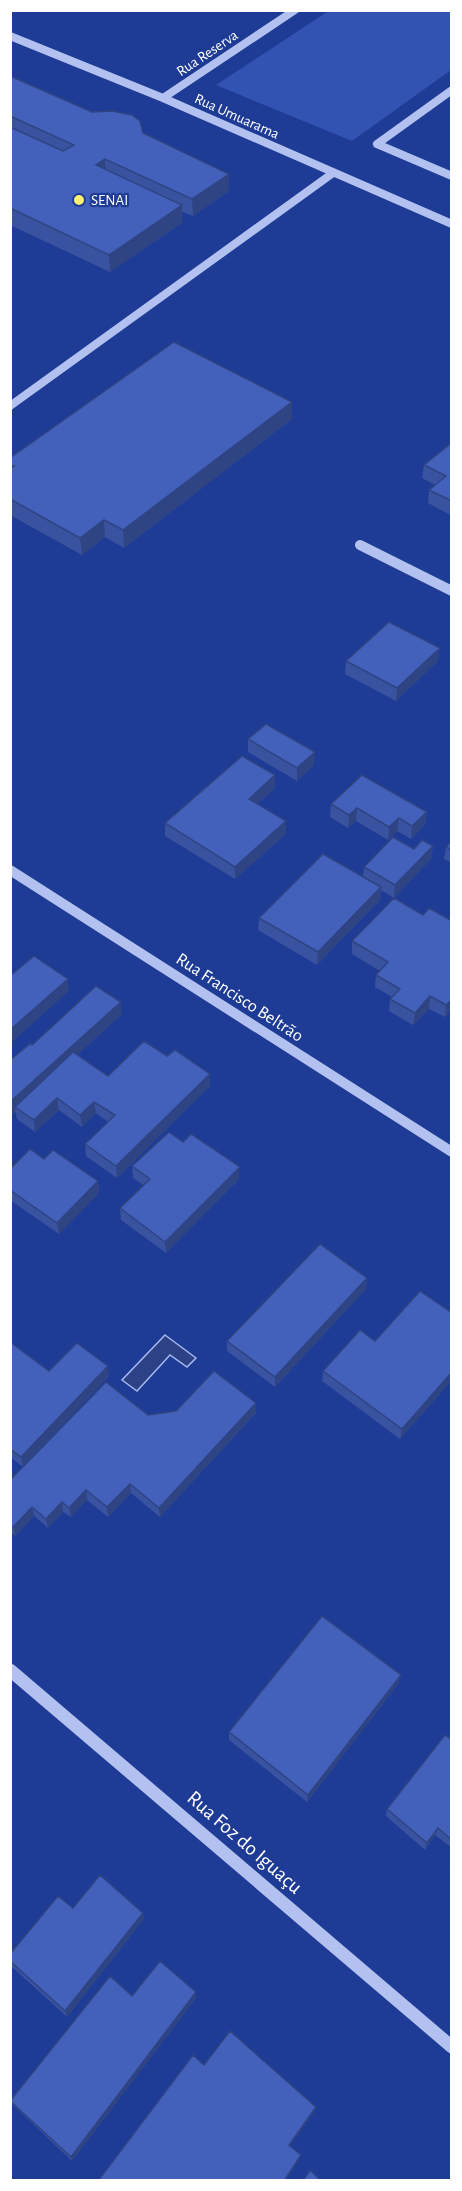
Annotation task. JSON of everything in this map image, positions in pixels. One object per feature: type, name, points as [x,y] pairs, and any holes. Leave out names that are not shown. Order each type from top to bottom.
[{"type":"street","name":"Rua Reserva","points":[[163,98],[295,10]]},
{"type":"street","name":"Rua Umuarama","points":[[10,36],[163,98],[452,224]]},
{"type":"street","points":[[452,90],[376,144],[452,176]]},
{"type":"street","points":[[10,406],[333,173]]},
{"type":"street","points":[[360,545],[452,591]]},
{"type":"street","name":"Rua Francisco Beltrão","points":[[10,870],[452,1152]]},
{"type":"street","name":"Rua Foz do Iguaçu","points":[[10,1670],[452,2047]]},
{"type":"shaded area","points":[[330,10],[451,11],[451,70],[352,141],[216,85]]},
{"type":"shaded area","points":[[165,1335],[196,1358],[187,1367],[170,1355],[137,1391],[122,1380]]},
{"type":"building","points":[[10,76],[92,112],[112,111],[132,115],[140,121],[143,133],[229,174],[192,199],[105,159],[96,165],[182,205],[109,255],[10,208],[10,127],[63,151],[74,145],[10,116]]},
{"type":"building","points":[[174,342],[292,402],[123,530],[104,520],[80,538],[10,499],[10,469],[14,466],[10,465],[10,458]]},
{"type":"building","points":[[452,444],[452,501],[429,490],[446,476],[424,465]]},
{"type":"building","points":[[389,622],[440,648],[397,688],[346,661]]},
{"type":"building","points":[[266,724],[315,752],[297,768],[248,739]]},
{"type":"building","points":[[242,756],[275,775],[249,799],[286,821],[235,867],[165,823]]},
{"type":"building","points":[[362,775],[427,812],[412,826],[399,818],[389,827],[357,808],[349,815],[331,804]]},
{"type":"building","points":[[393,837],[414,849],[422,840],[433,846],[395,885],[364,867]]},
{"type":"building","points":[[452,841],[452,850],[446,847]]},
{"type":"building","points":[[323,854],[381,887],[318,952],[259,918]]},
{"type":"building","points":[[394,898],[423,915],[429,908],[452,921],[452,1000],[446,1005],[430,996],[415,1013],[390,999],[400,989],[376,975],[388,962],[352,941]]},
{"type":"building","points":[[34,956],[68,979],[10,1030],[10,976]]},
{"type":"building","points":[[96,986],[121,1002],[10,1102],[10,1060],[31,1043],[32,1045]]},
{"type":"building","points":[[144,1041],[167,1056],[175,1050],[210,1074],[116,1166],[85,1144],[115,1115],[94,1102],[80,1115],[57,1098],[34,1120],[15,1107],[73,1052],[108,1076]]},
{"type":"building","points":[[169,1132],[183,1142],[191,1134],[240,1167],[165,1242],[120,1208],[150,1179],[132,1166]]},
{"type":"building","points":[[30,1149],[44,1159],[53,1150],[98,1181],[57,1223],[10,1190],[10,1169]]},
{"type":"building","points":[[320,1244],[367,1278],[275,1377],[227,1341]]},
{"type":"building","points":[[420,1291],[452,1313],[452,1372],[402,1429],[323,1371],[360,1330],[375,1341]]},
{"type":"building","points":[[10,1342],[49,1371],[77,1343],[108,1366],[21,1457],[10,1449]]},
{"type":"building","points":[[214,1371],[256,1403],[159,1508],[130,1484],[107,1507],[86,1490],[69,1508],[62,1502],[46,1519],[32,1507],[13,1527],[10,1525],[10,1480],[106,1382],[148,1415],[176,1411]]},
{"type":"building","points":[[322,1616],[401,1675],[308,1795],[229,1732]]},
{"type":"building","points":[[445,1735],[452,1740],[452,1840],[438,1828],[427,1843],[387,1809]]},
{"type":"building","points":[[100,1875],[143,1913],[65,2011],[10,1961],[10,1954],[58,1896],[73,1908]]},
{"type":"building","points":[[160,1961],[196,1992],[71,2157],[10,2101],[110,1976],[132,1996]]},
{"type":"building","points":[[230,2031],[316,2107],[289,2145],[301,2155],[284,2181],[98,2181],[193,2055],[204,2065]]},
{"type":"building","points":[[310,2170],[321,2181],[303,2181]]},
{"type":"place","name":"SENAI","points":[[79,200]]}]
